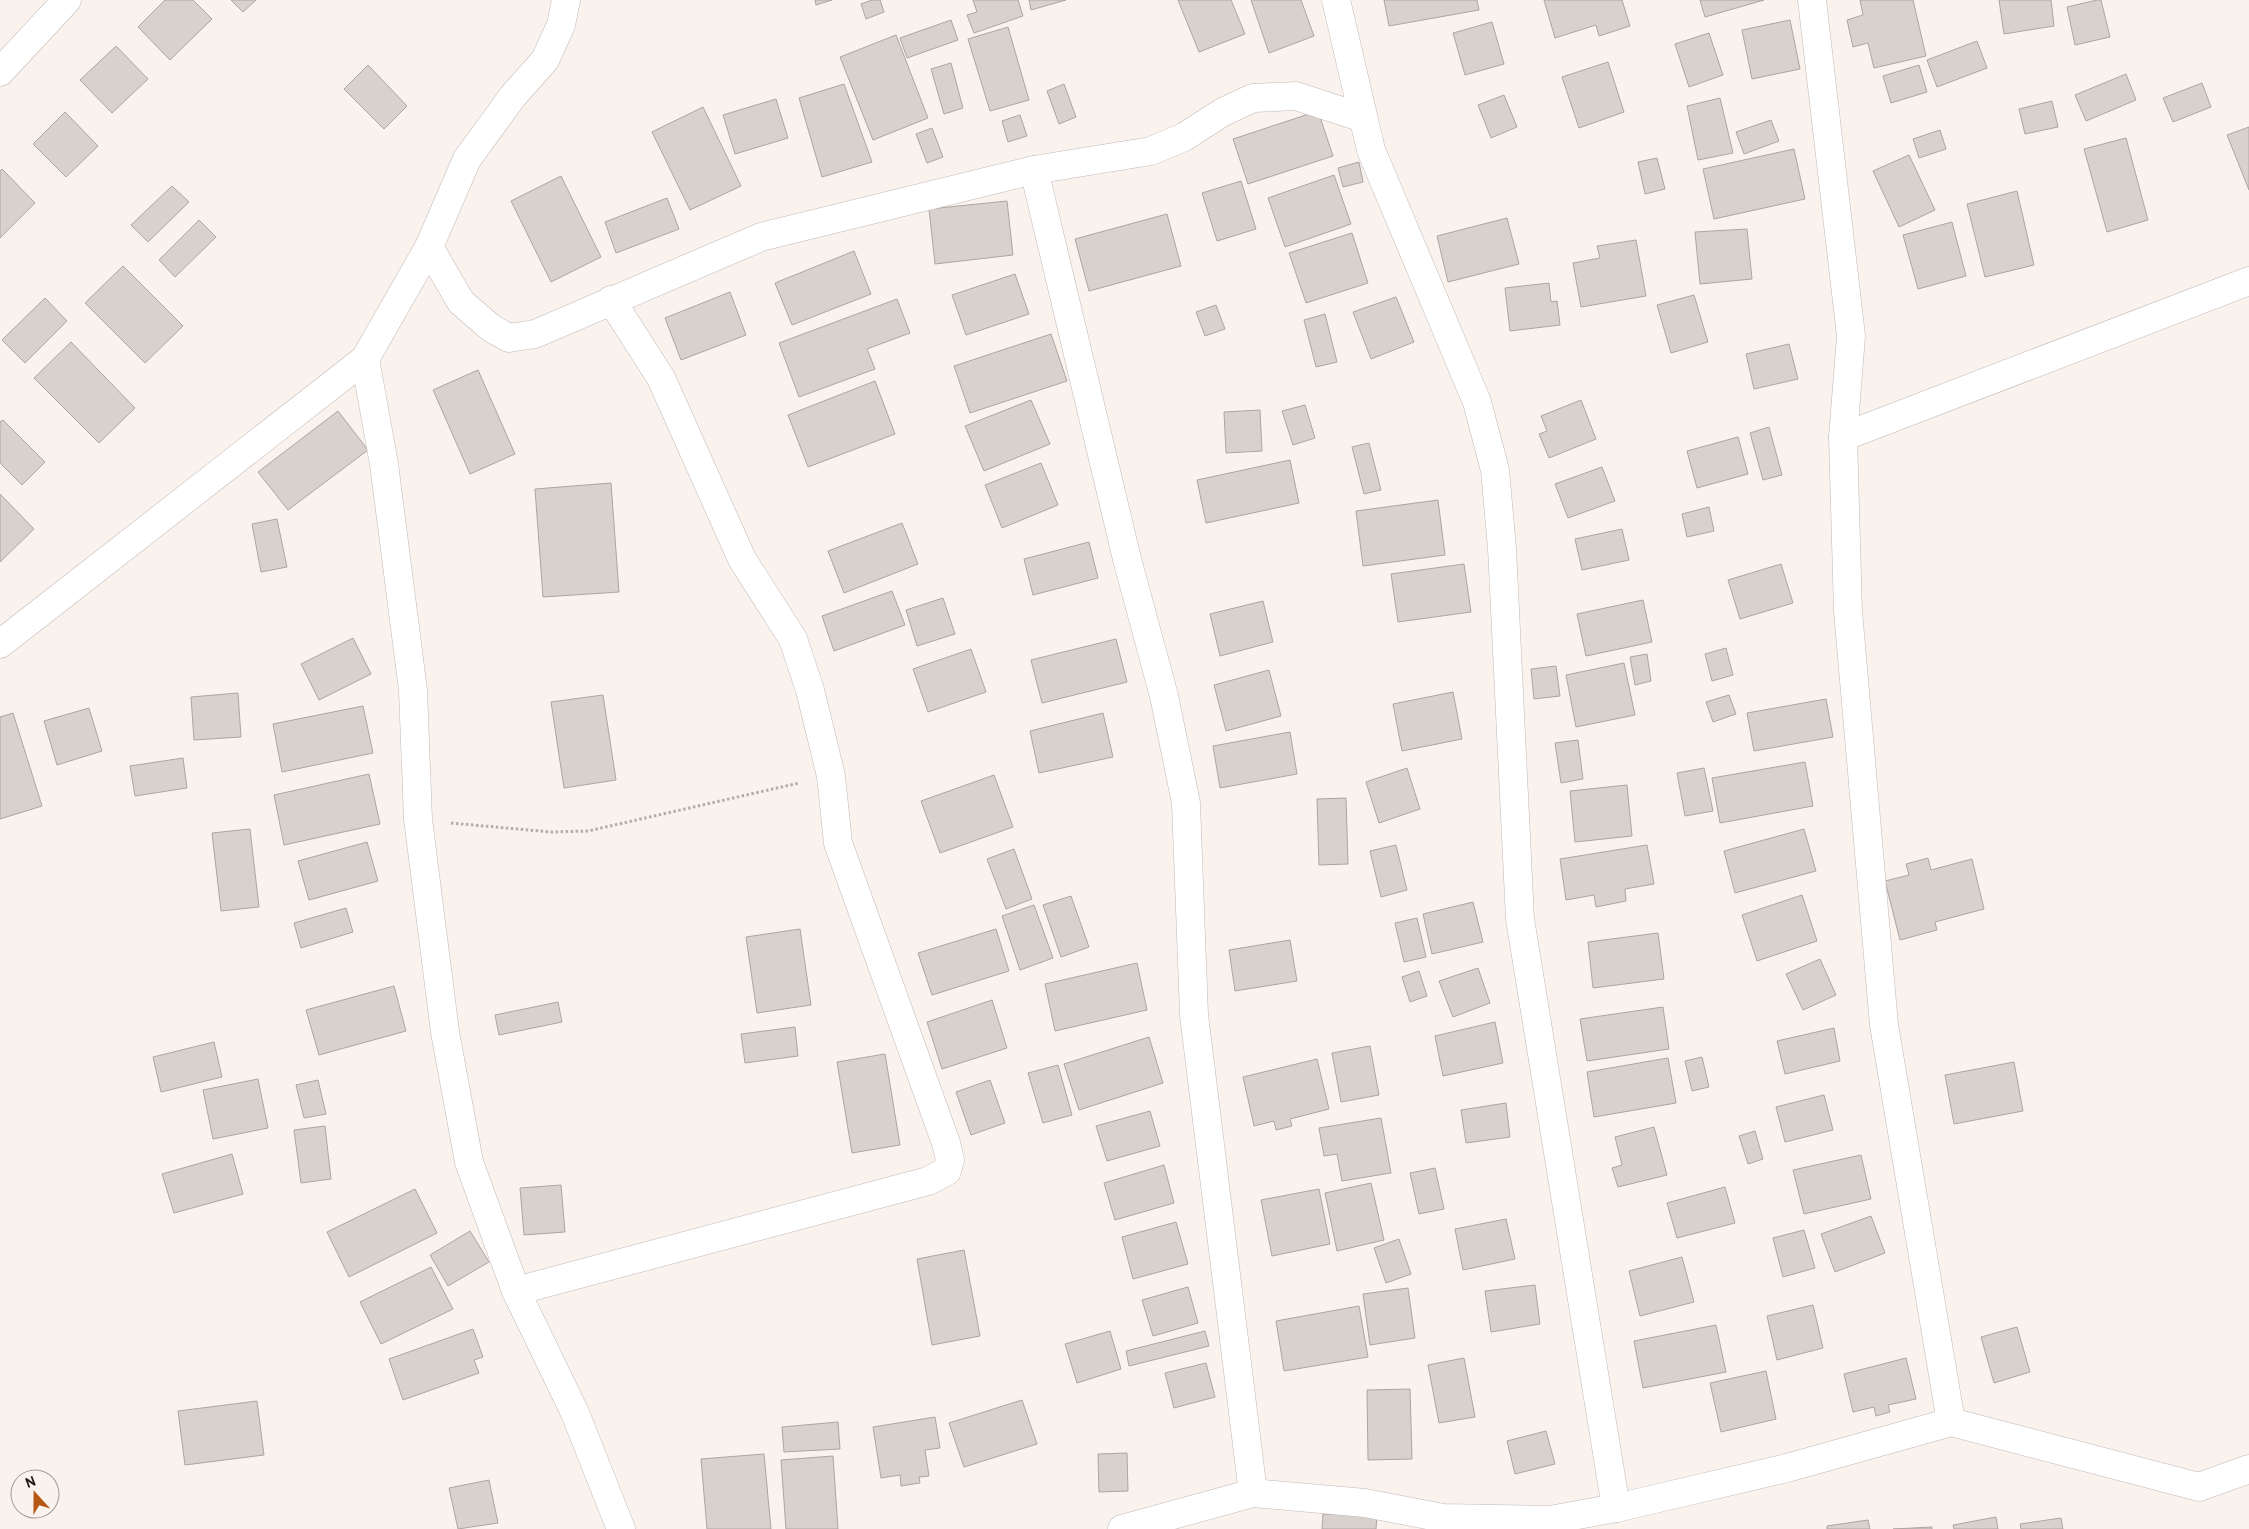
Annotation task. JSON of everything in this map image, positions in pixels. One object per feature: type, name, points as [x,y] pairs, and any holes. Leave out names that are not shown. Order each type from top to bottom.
[{"type":"street","points":[[0,72],[67,0]]},
{"type":"street","points":[[0,644],[365,359],[430,247],[467,159],[513,96],[546,60],[561,25],[566,0]]},
{"type":"street","points":[[1336,0],[1371,150],[1477,402],[1495,470],[1502,548],[1520,919],[1616,1508]]},
{"type":"street","points":[[1812,0],[1851,336],[1843,437],[1848,611],[1884,1025],[1951,1422]]},
{"type":"street","points":[[430,247],[462,302],[491,328],[509,338],[534,334],[761,237],[1034,170],[1151,151],[1184,137],[1223,112],[1253,98],[1296,96],[1363,118]]},
{"type":"street","points":[[1034,170],[1127,559],[1164,696],[1186,803],[1194,1015],[1253,1493]]},
{"type":"street","points":[[1843,437],[2249,281]]},
{"type":"street","points":[[516,1291],[928,1181],[947,1171],[950,1160],[946,1143],[838,843],[831,776],[810,690],[793,639],[742,559],[660,378],[610,300]]},
{"type":"street","points":[[365,359],[384,464],[413,690],[418,820],[445,1032],[468,1162],[516,1291],[575,1413],[621,1529]]},
{"type":"street","points":[[1122,1529],[1253,1493],[1365,1503],[1443,1518],[1550,1520],[1616,1508],[1787,1468],[1951,1422],[2199,1486],[2249,1469]]},
{"type":"path","points":[[418,820],[551,832],[588,830],[831,776]]},
{"type":"building","points":[[165,0],[193,0],[212,19],[170,60],[138,27]]},
{"type":"building","points":[[231,0],[256,0],[243,12]]},
{"type":"building","points":[[815,0],[832,0],[816,5]]},
{"type":"building","points":[[872,0],[880,0],[884,12],[866,19],[861,4]]},
{"type":"building","points":[[973,0],[1018,0],[1023,16],[974,33],[967,15],[977,12]]},
{"type":"building","points":[[1029,0],[1066,0],[1031,10]]},
{"type":"building","points":[[1178,0],[1231,0],[1245,34],[1199,52]]},
{"type":"building","points":[[1251,0],[1301,0],[1314,36],[1269,53]]},
{"type":"building","points":[[1384,0],[1477,0],[1479,10],[1389,26]]},
{"type":"building","points":[[1544,0],[1622,0],[1630,26],[1599,36],[1596,25],[1555,38]]},
{"type":"building","points":[[1700,0],[1764,0],[1705,17]]},
{"type":"building","points":[[1860,0],[1913,0],[1926,56],[1874,68],[1868,43],[1853,47],[1847,20],[1863,15]]},
{"type":"building","points":[[1999,0],[2051,0],[2054,26],[2004,34]]},
{"type":"building","points":[[2101,0],[2110,37],[2075,45],[2067,7]]},
{"type":"building","points":[[951,20],[958,40],[907,58],[900,38]]},
{"type":"building","points":[[1790,20],[1800,69],[1752,79],[1742,30]]},
{"type":"building","points":[[1492,22],[1504,64],[1465,75],[1453,33]]},
{"type":"building","points":[[1008,27],[1029,100],[990,111],[968,39]]},
{"type":"building","points":[[1709,33],[1723,75],[1689,87],[1675,44]]},
{"type":"building","points":[[896,35],[928,118],[873,140],[840,57]]},
{"type":"building","points":[[1977,41],[1987,68],[1937,87],[1927,60]]},
{"type":"building","points":[[116,46],[148,79],[112,113],[80,80]]},
{"type":"building","points":[[1608,62],[1624,112],[1579,128],[1562,77]]},
{"type":"building","points":[[951,63],[963,108],[944,114],[931,69]]},
{"type":"building","points":[[368,65],[407,106],[384,129],[344,89]]},
{"type":"building","points":[[1919,65],[1927,92],[1891,103],[1883,76]]},
{"type":"building","points":[[2126,74],[2136,100],[2086,121],[2075,95]]},
{"type":"building","points":[[2202,83],[2211,107],[2173,122],[2163,98]]},
{"type":"building","points":[[844,84],[872,162],[822,177],[799,98]]},
{"type":"building","points":[[1064,84],[1076,117],[1059,124],[1047,91]]},
{"type":"building","points":[[1504,95],[1517,127],[1491,138],[1478,105]]},
{"type":"building","points":[[1720,98],[1733,153],[1698,160],[1687,106]]},
{"type":"building","points":[[776,99],[788,138],[735,154],[723,115]]},
{"type":"building","points":[[2052,101],[2058,127],[2025,134],[2019,109]]},
{"type":"building","points":[[703,107],[741,186],[690,210],[652,132]]},
{"type":"building","points":[[1318,111],[1333,156],[1248,184],[1233,139]]},
{"type":"building","points":[[65,112],[98,146],[66,177],[33,144]]},
{"type":"building","points":[[1020,115],[1027,136],[1008,142],[1002,121]]},
{"type":"building","points":[[1771,120],[1779,141],[1744,154],[1736,132]]},
{"type":"building","points":[[2249,127],[2249,190],[2227,135]]},
{"type":"building","points":[[932,128],[943,157],[927,163],[916,134]]},
{"type":"building","points":[[1940,130],[1946,149],[1919,158],[1913,139]]},
{"type":"building","points":[[2126,138],[2148,220],[2107,232],[2084,149]]},
{"type":"building","points":[[1794,149],[1805,199],[1714,219],[1703,169]]},
{"type":"building","points":[[1909,155],[1935,210],[1899,227],[1873,171]]},
{"type":"building","points":[[1657,158],[1665,189],[1645,194],[1638,162]]},
{"type":"building","points":[[1359,162],[1363,182],[1343,187],[1338,168]]},
{"type":"building","points":[[2,169],[35,203],[0,238],[0,171]]},
{"type":"building","points":[[1334,175],[1351,224],[1285,247],[1268,198]]},
{"type":"building","points":[[561,176],[601,257],[551,282],[511,201]]},
{"type":"building","points":[[1241,181],[1256,229],[1217,241],[1202,193]]},
{"type":"building","points":[[172,186],[189,202],[148,242],[131,225]]},
{"type":"building","points":[[2017,191],[2034,265],[1985,277],[1967,204]]},
{"type":"building","points":[[667,198],[679,229],[616,253],[605,222]]},
{"type":"building","points":[[1007,201],[1013,255],[935,264],[929,209]]},
{"type":"building","points":[[1167,214],[1181,266],[1089,291],[1075,239]]},
{"type":"building","points":[[1507,218],[1519,264],[1448,282],[1437,236]]},
{"type":"building","points":[[199,220],[216,237],[175,277],[159,260]]},
{"type":"building","points":[[1952,222],[1966,276],[1918,289],[1903,235]]},
{"type":"building","points":[[1747,229],[1752,279],[1700,284],[1695,232]]},
{"type":"building","points":[[1352,233],[1368,283],[1306,303],[1289,253]]},
{"type":"building","points":[[1636,240],[1646,296],[1581,307],[1573,263],[1600,258],[1597,246]]},
{"type":"building","points":[[854,251],[871,294],[792,325],[775,283]]},
{"type":"building","points":[[123,266],[183,326],[145,363],[85,303]]},
{"type":"building","points":[[1015,274],[1029,314],[966,335],[952,295]]},
{"type":"building","points":[[1549,283],[1551,302],[1557,301],[1560,325],[1510,331],[1505,288]]},
{"type":"building","points":[[730,292],[746,335],[681,360],[665,318]]},
{"type":"building","points":[[1694,295],[1708,342],[1671,353],[1657,305]]},
{"type":"building","points":[[1396,297],[1414,342],[1371,359],[1353,312]]},
{"type":"building","points":[[45,298],[67,321],[25,363],[2,340]]},
{"type":"building","points":[[897,299],[910,333],[867,349],[875,369],[799,397],[779,343]]},
{"type":"building","points":[[1216,305],[1225,329],[1205,336],[1196,312]]},
{"type":"building","points":[[1325,314],[1337,362],[1316,367],[1304,320]]},
{"type":"building","points":[[1051,334],[1067,381],[970,413],[954,366]]},
{"type":"building","points":[[71,342],[135,408],[99,443],[34,378]]},
{"type":"building","points":[[1789,344],[1798,379],[1754,389],[1746,354]]},
{"type":"building","points":[[478,370],[515,454],[470,474],[433,390]]},
{"type":"building","points":[[875,381],[895,434],[808,467],[788,415]]},
{"type":"building","points":[[1031,400],[1050,444],[984,471],[965,426]]},
{"type":"building","points":[[1581,400],[1596,439],[1549,458],[1539,434],[1547,431],[1541,416]]},
{"type":"building","points":[[1305,405],[1315,438],[1293,445],[1282,411]]},
{"type":"building","points":[[1260,410],[1262,451],[1226,453],[1224,412]]},
{"type":"building","points":[[338,411],[368,450],[288,510],[258,472]]},
{"type":"building","points":[[3,420],[45,462],[22,485],[0,463],[0,422]]},
{"type":"building","points":[[1769,427],[1782,475],[1763,480],[1750,433]]},
{"type":"building","points":[[1738,437],[1748,474],[1697,488],[1687,451]]},
{"type":"building","points":[[1369,443],[1381,490],[1364,494],[1352,447]]},
{"type":"building","points":[[1290,460],[1299,503],[1206,523],[1197,480]]},
{"type":"building","points":[[1041,463],[1058,505],[1002,528],[985,485]]},
{"type":"building","points":[[1602,467],[1615,501],[1568,518],[1555,484]]},
{"type":"building","points":[[611,483],[619,592],[543,597],[535,489]]},
{"type":"building","points":[[0,494],[34,529],[0,562]]},
{"type":"building","points":[[1438,500],[1445,555],[1363,566],[1356,511]]},
{"type":"building","points":[[1709,507],[1714,531],[1687,537],[1682,514]]},
{"type":"building","points":[[277,519],[287,567],[261,572],[252,524]]},
{"type":"building","points":[[902,523],[918,564],[844,593],[828,551]]},
{"type":"building","points":[[1622,529],[1629,560],[1582,570],[1575,539]]},
{"type":"building","points":[[1089,542],[1098,578],[1033,595],[1024,559]]},
{"type":"building","points":[[1464,564],[1471,612],[1398,622],[1391,574]]},
{"type":"building","points":[[1781,564],[1793,603],[1740,619],[1728,580]]},
{"type":"building","points":[[892,591],[905,625],[834,651],[822,616]]},
{"type":"building","points":[[943,598],[955,634],[917,646],[906,610]]},
{"type":"building","points":[[1643,600],[1652,642],[1586,656],[1577,614]]},
{"type":"building","points":[[1263,601],[1273,642],[1220,656],[1210,614]]},
{"type":"building","points":[[353,638],[371,674],[319,700],[301,664]]},
{"type":"building","points":[[1116,639],[1127,682],[1042,703],[1031,660]]},
{"type":"building","points":[[1726,648],[1733,675],[1712,681],[1705,654]]},
{"type":"building","points":[[971,649],[986,692],[928,712],[913,669]]},
{"type":"building","points":[[1647,654],[1651,681],[1635,685],[1630,657]]},
{"type":"building","points":[[1624,663],[1635,715],[1576,727],[1566,675]]},
{"type":"building","points":[[1556,666],[1560,696],[1534,699],[1531,669]]},
{"type":"building","points":[[1269,670],[1281,716],[1226,731],[1214,685]]},
{"type":"building","points":[[1453,692],[1462,739],[1402,751],[1393,704]]},
{"type":"building","points":[[238,693],[241,737],[194,740],[191,697]]},
{"type":"building","points":[[603,695],[616,780],[564,788],[551,702]]},
{"type":"building","points":[[1729,695],[1736,714],[1713,722],[1706,702]]},
{"type":"building","points":[[1826,699],[1833,737],[1754,751],[1747,713]]},
{"type":"building","points":[[363,706],[373,753],[282,772],[273,724]]},
{"type":"building","points":[[89,708],[102,751],[57,765],[44,721]]},
{"type":"building","points":[[13,713],[42,806],[0,819],[0,717]]},
{"type":"building","points":[[1103,713],[1113,757],[1039,773],[1030,731]]},
{"type":"building","points":[[1290,732],[1297,774],[1220,788],[1213,746]]},
{"type":"building","points":[[1578,740],[1583,779],[1561,783],[1555,743]]},
{"type":"building","points":[[183,758],[187,788],[135,796],[130,766]]},
{"type":"building","points":[[1805,762],[1813,806],[1720,823],[1712,778]]},
{"type":"building","points":[[1407,768],[1420,809],[1379,823],[1366,782]]},
{"type":"building","points":[[1704,768],[1713,811],[1685,816],[1677,773]]},
{"type":"building","points":[[369,774],[380,824],[284,845],[274,795]]},
{"type":"building","points":[[994,775],[1013,827],[940,853],[921,801]]},
{"type":"building","points":[[1627,785],[1632,836],[1575,842],[1570,791]]},
{"type":"building","points":[[1346,798],[1348,864],[1319,865],[1317,799]]},
{"type":"building","points":[[250,829],[259,907],[221,911],[212,833]]},
{"type":"building","points":[[1804,829],[1816,871],[1735,893],[1724,851]]},
{"type":"building","points":[[367,842],[378,881],[309,900],[298,861]]},
{"type":"building","points":[[1396,845],[1407,890],[1381,897],[1370,851]]},
{"type":"building","points":[[1647,845],[1654,884],[1625,889],[1626,901],[1596,907],[1594,895],[1566,900],[1560,859]]},
{"type":"building","points":[[1014,849],[1032,899],[1006,909],[987,859]]},
{"type":"building","points":[[1928,858],[1931,870],[1972,859],[1984,909],[1935,922],[1937,930],[1900,940],[1885,881],[1909,875],[1906,864]]},
{"type":"building","points":[[1802,895],[1817,941],[1757,961],[1742,915]]},
{"type":"building","points":[[1071,896],[1089,947],[1061,957],[1043,905]]},
{"type":"building","points":[[1473,902],[1483,942],[1432,954],[1423,914]]},
{"type":"building","points":[[1034,905],[1053,958],[1020,970],[1002,916]]},
{"type":"building","points":[[346,908],[353,932],[301,948],[294,923]]},
{"type":"building","points":[[1417,918],[1426,957],[1404,962],[1395,923]]},
{"type":"building","points":[[800,929],[811,1005],[757,1013],[746,937]]},
{"type":"building","points":[[996,929],[1009,971],[932,995],[918,953]]},
{"type":"building","points":[[1658,933],[1664,979],[1593,988],[1588,942]]},
{"type":"building","points":[[1290,940],[1297,981],[1235,991],[1229,950]]},
{"type":"building","points":[[1820,959],[1836,995],[1803,1010],[1786,974]]},
{"type":"building","points":[[1137,963],[1147,1010],[1055,1031],[1045,984]]},
{"type":"building","points":[[1478,968],[1490,1003],[1453,1017],[1439,981]]},
{"type":"building","points":[[1419,971],[1427,996],[1410,1002],[1402,977]]},
{"type":"building","points":[[394,986],[406,1031],[319,1055],[306,1010]]},
{"type":"building","points":[[992,1000],[1007,1048],[942,1069],[927,1022]]},
{"type":"building","points":[[558,1002],[562,1022],[499,1035],[495,1015]]},
{"type":"building","points":[[1663,1007],[1669,1049],[1587,1061],[1580,1019]]},
{"type":"building","points":[[1495,1022],[1503,1063],[1443,1076],[1435,1036]]},
{"type":"building","points":[[795,1027],[798,1056],[745,1063],[741,1034]]},
{"type":"building","points":[[1834,1028],[1840,1061],[1785,1074],[1777,1041]]},
{"type":"building","points":[[1149,1037],[1163,1083],[1079,1110],[1064,1064]]},
{"type":"building","points":[[214,1042],[222,1077],[161,1092],[153,1057]]},
{"type":"building","points":[[1370,1046],[1379,1095],[1341,1102],[1332,1053]]},
{"type":"building","points":[[885,1054],[900,1145],[852,1153],[837,1062]]},
{"type":"building","points":[[1702,1057],[1709,1087],[1692,1091],[1685,1061]]},
{"type":"building","points":[[1668,1058],[1676,1103],[1594,1117],[1587,1072]]},
{"type":"building","points":[[1317,1059],[1329,1109],[1290,1119],[1292,1126],[1276,1130],[1274,1121],[1254,1126],[1243,1077]]},
{"type":"building","points":[[2014,1062],[2023,1111],[1954,1124],[1945,1075]]},
{"type":"building","points":[[1058,1065],[1072,1115],[1043,1123],[1028,1073]]},
{"type":"building","points":[[258,1079],[268,1128],[213,1139],[203,1090]]},
{"type":"building","points":[[318,1080],[326,1114],[304,1118],[296,1085]]},
{"type":"building","points":[[990,1080],[1005,1123],[971,1135],[956,1092]]},
{"type":"building","points":[[1824,1095],[1833,1130],[1785,1142],[1776,1107]]},
{"type":"building","points":[[1506,1103],[1510,1137],[1466,1143],[1461,1110]]},
{"type":"building","points":[[1150,1111],[1160,1146],[1107,1161],[1096,1126]]},
{"type":"building","points":[[1381,1118],[1391,1173],[1342,1181],[1337,1154],[1324,1156],[1319,1128]]},
{"type":"building","points":[[325,1126],[331,1179],[301,1183],[294,1130]]},
{"type":"building","points":[[1654,1127],[1667,1175],[1618,1187],[1612,1168],[1622,1165],[1615,1137]]},
{"type":"building","points":[[1755,1131],[1763,1159],[1748,1164],[1739,1136]]},
{"type":"building","points":[[232,1154],[243,1194],[174,1213],[162,1174]]},
{"type":"building","points":[[1861,1155],[1871,1199],[1804,1214],[1793,1170]]},
{"type":"building","points":[[1164,1165],[1174,1203],[1115,1220],[1104,1183]]},
{"type":"building","points":[[1435,1168],[1444,1209],[1419,1214],[1410,1173]]},
{"type":"building","points":[[1371,1183],[1384,1240],[1337,1251],[1325,1193]]},
{"type":"building","points":[[561,1185],[565,1232],[524,1235],[520,1188]]},
{"type":"building","points":[[1725,1187],[1735,1223],[1677,1238],[1667,1203]]},
{"type":"building","points":[[415,1189],[437,1233],[349,1277],[327,1232]]},
{"type":"building","points":[[1319,1189],[1330,1244],[1272,1256],[1261,1200]]},
{"type":"building","points":[[1871,1216],[1885,1253],[1835,1272],[1821,1234]]},
{"type":"building","points":[[1506,1219],[1515,1259],[1463,1270],[1455,1229]]},
{"type":"building","points":[[1176,1222],[1188,1264],[1133,1279],[1122,1237]]},
{"type":"building","points":[[1804,1230],[1815,1268],[1783,1277],[1773,1238]]},
{"type":"building","points":[[470,1231],[489,1262],[448,1286],[430,1255]]},
{"type":"building","points":[[1399,1239],[1411,1274],[1386,1283],[1374,1248]]},
{"type":"building","points":[[964,1250],[980,1336],[932,1345],[917,1259]]},
{"type":"building","points":[[1682,1257],[1694,1302],[1640,1316],[1629,1271]]},
{"type":"building","points":[[431,1267],[453,1309],[381,1344],[360,1302]]},
{"type":"building","points":[[1535,1285],[1540,1324],[1491,1332],[1485,1291]]},
{"type":"building","points":[[1188,1287],[1198,1323],[1153,1336],[1142,1300]]},
{"type":"building","points":[[1408,1288],[1415,1338],[1370,1345],[1363,1294]]},
{"type":"building","points":[[1813,1305],[1823,1348],[1777,1360],[1767,1316]]},
{"type":"building","points":[[1359,1306],[1368,1357],[1284,1371],[1276,1321]]},
{"type":"building","points":[[1716,1325],[1726,1372],[1643,1388],[1634,1341]]},
{"type":"building","points":[[2017,1327],[2030,1372],[1994,1383],[1981,1337]]},
{"type":"building","points":[[473,1329],[483,1357],[474,1360],[479,1373],[403,1400],[389,1359]]},
{"type":"building","points":[[1110,1331],[1121,1369],[1077,1383],[1065,1344]]},
{"type":"building","points":[[1205,1331],[1209,1346],[1129,1366],[1126,1351]]},
{"type":"building","points":[[1464,1358],[1475,1417],[1439,1423],[1428,1365]]},
{"type":"building","points":[[1906,1358],[1916,1399],[1888,1405],[1890,1412],[1876,1416],[1874,1407],[1853,1412],[1844,1374]]},
{"type":"building","points":[[1206,1363],[1215,1397],[1174,1408],[1165,1373]]},
{"type":"building","points":[[1766,1371],[1776,1419],[1721,1432],[1710,1383]]},
{"type":"building","points":[[1410,1389],[1412,1459],[1368,1460],[1367,1390]]},
{"type":"building","points":[[1022,1400],[1037,1444],[964,1467],[949,1423]]},
{"type":"building","points":[[257,1401],[264,1455],[185,1465],[178,1411]]},
{"type":"building","points":[[935,1417],[940,1448],[925,1450],[929,1476],[919,1477],[920,1483],[901,1486],[900,1475],[881,1478],[873,1427]]},
{"type":"building","points":[[838,1422],[840,1449],[784,1452],[782,1427]]},
{"type":"building","points":[[1546,1431],[1555,1464],[1515,1474],[1507,1441]]},
{"type":"building","points":[[1127,1453],[1128,1491],[1099,1492],[1098,1454]]},
{"type":"building","points":[[764,1454],[771,1529],[707,1529],[701,1459]]},
{"type":"building","points":[[833,1456],[838,1529],[786,1529],[781,1460]]},
{"type":"building","points":[[489,1480],[498,1523],[458,1529],[449,1488]]},
{"type":"building","points":[[1323,1514],[1377,1515],[1376,1529],[1322,1529]]},
{"type":"building","points":[[1996,1517],[1998,1529],[1954,1529],[1953,1525]]},
{"type":"building","points":[[2061,1518],[2063,1529],[2021,1529],[2020,1524]]},
{"type":"building","points":[[1868,1520],[1870,1529],[1827,1529],[1827,1526]]},
{"type":"building","points":[[1932,1527],[1932,1529],[1893,1529]]}]
